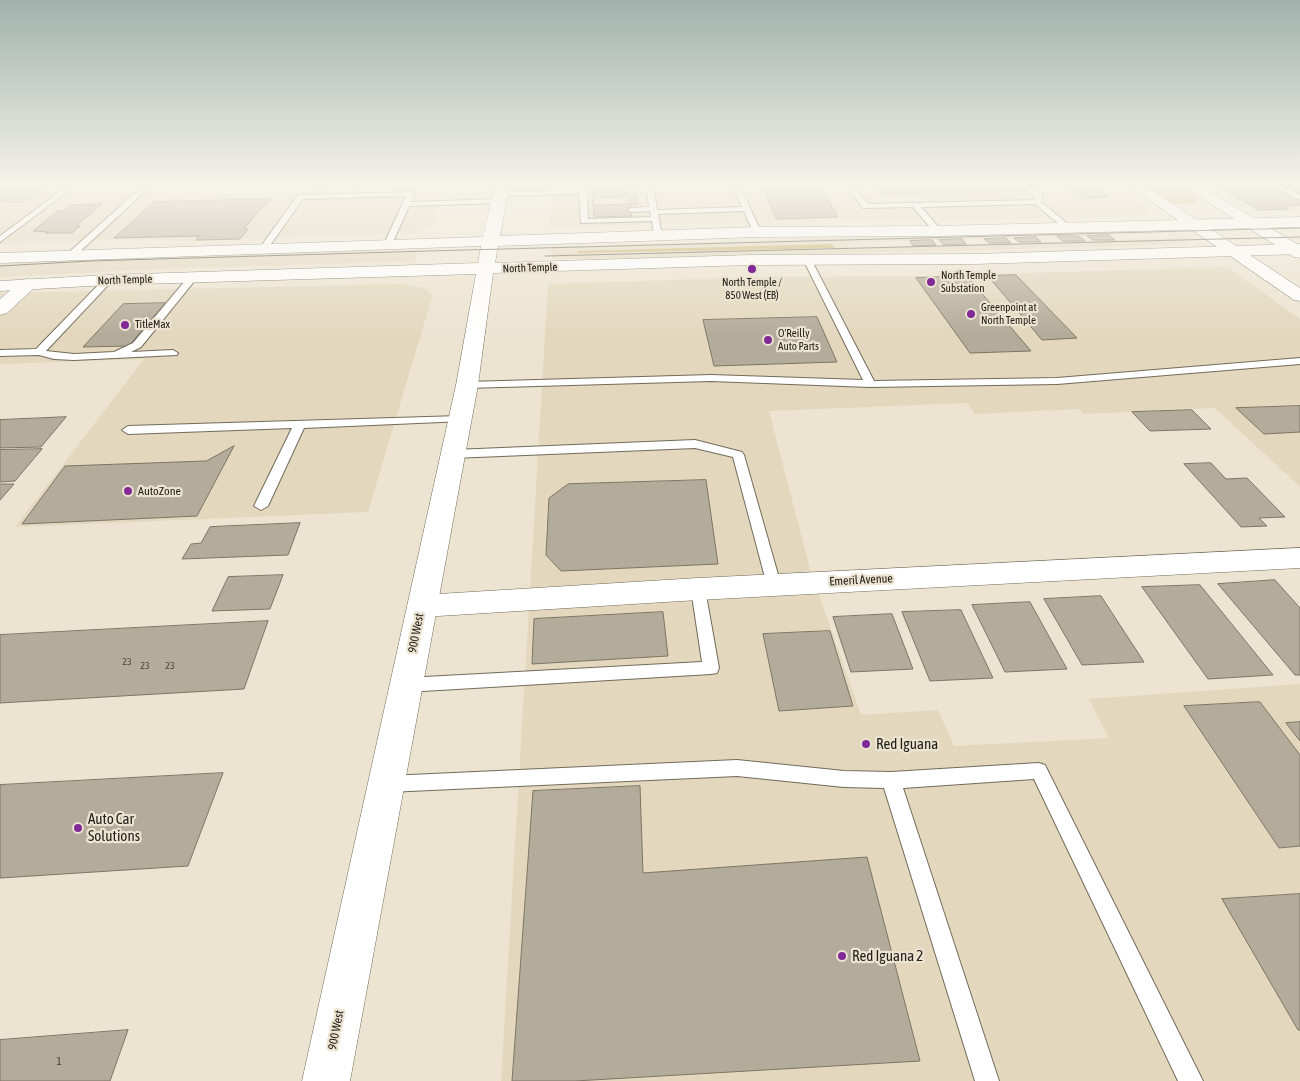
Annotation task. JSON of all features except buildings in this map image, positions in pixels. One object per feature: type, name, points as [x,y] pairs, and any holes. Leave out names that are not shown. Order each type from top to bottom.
[{"type":"main road","name":"900 West","points":[[326,1081],[467,385],[492,234]]},
{"type":"main road","points":[[0,258],[491,240],[534,234]]},
{"type":"main road","points":[[1211,234],[1300,296]]},
{"type":"main road","points":[[1270,234],[1298,251]]},
{"type":"main road","name":"North Temple","points":[[0,286],[193,277],[750,260],[966,259],[1235,251],[1298,251]]},
{"type":"main road","points":[[0,309],[28,284]]},
{"type":"main road","name":"Emeril Avenue","points":[[422,606],[698,589],[1300,558]]},
{"type":"lane","points":[[70,256],[94,234]]},
{"type":"lane","points":[[263,249],[274,234]]},
{"type":"lane","points":[[388,244],[393,234]]},
{"type":"lane","points":[[808,261],[870,384]]},
{"type":"lane","points":[[116,355],[137,344],[193,277]]},
{"type":"lane","points":[[39,352],[108,280]]},
{"type":"lane","points":[[0,354],[39,352],[54,356],[74,357],[172,353]]},
{"type":"lane","points":[[467,385],[711,378],[870,384],[1057,381],[1300,361]]},
{"type":"lane","points":[[128,430],[460,419]]},
{"type":"lane","points":[[261,506],[299,425]]},
{"type":"lane","points":[[453,454],[695,444],[738,455],[774,585]]},
{"type":"lane","points":[[406,685],[711,668],[698,589]]},
{"type":"lane","points":[[385,784],[737,768],[844,779],[891,780],[1039,772],[1191,1081]]},
{"type":"lane","points":[[891,780],[987,1081]]},
{"type":"shaded area","points":[[0,234],[375,234],[193,241],[137,239],[0,244]]},
{"type":"shaded area","points":[[981,234],[1122,234],[846,243],[849,248],[1176,238],[1171,234],[1176,234],[1189,244],[719,257],[552,259],[550,247]],"holes":[[[831,244],[834,247],[578,253],[577,251]]]},
{"type":"shaded area","points":[[831,244],[835,248],[578,253],[577,251]]},
{"type":"shaded area","points":[[417,250],[415,261],[159,269],[0,277],[0,264],[57,260]]},
{"type":"shaded area","points":[[1222,267],[1230,269],[1300,319],[1300,487],[1215,408],[1083,414],[1079,409],[975,414],[967,403],[769,411],[810,569],[861,715],[938,710],[954,746],[1109,738],[1089,699],[1300,684],[1300,1081],[501,1081],[548,284],[768,277],[927,276]]},
{"type":"shaded area","points":[[402,284],[424,288],[431,293],[432,297],[368,512],[15,527],[144,359],[0,364],[0,293]]},
{"type":"tram line","points":[[0,266],[90,261],[1056,234]]},
{"type":"tram line","points":[[545,256],[1300,237]]},
{"type":"place","name":"North Temple / 850 West (EB)","points":[[752,269]]},
{"type":"place","name":"North Temple Substation","points":[[931,282]]},
{"type":"place","name":"Greenpoint at North Temple","points":[[971,314]]},
{"type":"place","name":"TitleMax","points":[[125,325]]},
{"type":"place","name":"O'Reilly Auto Parts","points":[[768,340]]},
{"type":"place","name":"AutoZone","points":[[128,491]]},
{"type":"place","name":"Red Iguana","points":[[866,744]]},
{"type":"place","name":"Auto Car Solutions","points":[[78,828]]},
{"type":"place","name":"Red Iguana 2","points":[[842,956]]}]
